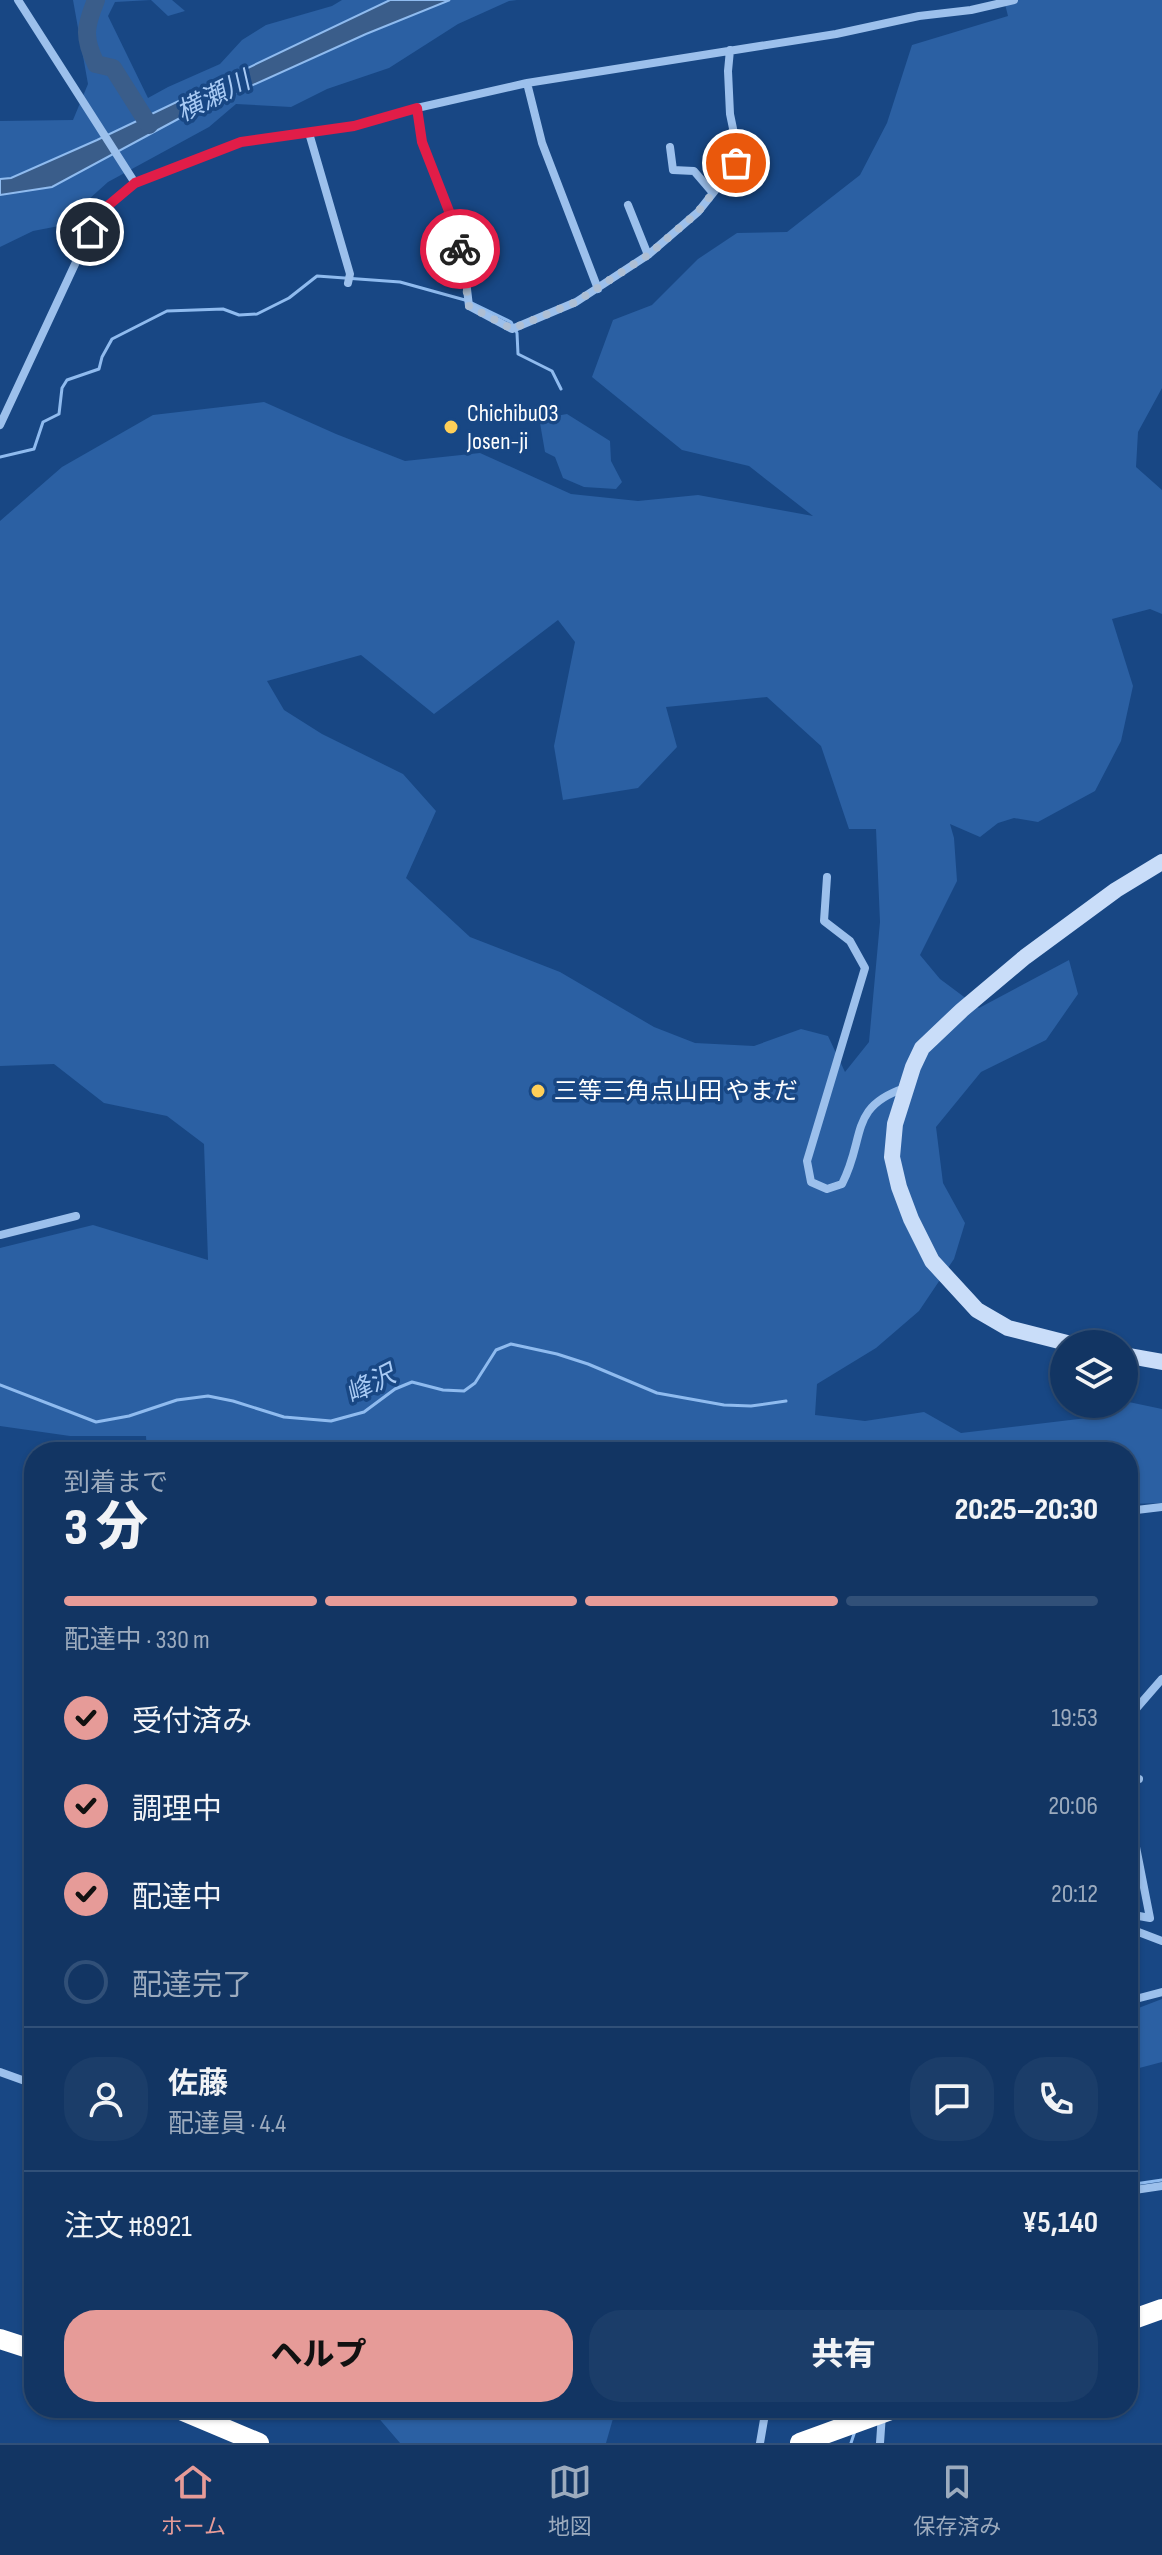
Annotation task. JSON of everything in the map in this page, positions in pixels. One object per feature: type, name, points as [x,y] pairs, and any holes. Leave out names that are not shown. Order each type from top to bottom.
[{"type":"highway","points":[[1138,2317],[1162,2309]]},
{"type":"highway","points":[[0,2339],[24,2347]]},
{"type":"highway","points":[[200,2418],[259,2443]]},
{"type":"highway","points":[[800,2443],[867,2418]]},
{"type":"street","points":[[18,0],[135,183]]},
{"type":"street","points":[[0,425],[90,232],[104,209],[135,183],[241,142],[354,126],[527,83],[836,34],[1014,0]]},
{"type":"street","points":[[417,108],[422,142],[454,224],[469,306],[512,329],[576,302],[598,289],[648,255],[698,212],[736,163],[736,143],[730,114],[730,50]]},
{"type":"street","points":[[527,83],[542,143],[598,289]]},
{"type":"street","points":[[309,133],[350,274],[348,283]]},
{"type":"street","points":[[670,147],[673,170],[694,171],[712,192]]},
{"type":"street","points":[[628,205],[648,255]]},
{"type":"street","points":[[1050,1339],[1008,1328],[977,1310],[932,1261],[899,1187],[892,1157],[895,1124],[922,1048],[1025,957],[1116,890],[1162,862]]},
{"type":"street","points":[[827,877],[824,921],[850,941],[865,968],[807,1161],[811,1182],[827,1189],[842,1184],[851,1166],[865,1112],[883,1095],[906,1088]]},
{"type":"street","points":[[0,1235],[76,1216]]},
{"type":"street","points":[[1138,1358],[1162,1362]]},
{"type":"street","points":[[1138,1510],[1162,1507]]},
{"type":"street","points":[[1138,1707],[1162,1680]]},
{"type":"street","points":[[1138,1857],[1150,1918],[1138,1916]]},
{"type":"street","points":[[1138,1932],[1162,1941]]},
{"type":"street","points":[[1138,1998],[1162,1992]]},
{"type":"street","points":[[0,2072],[24,2081]]},
{"type":"street","points":[[1138,2190],[1162,2186]]},
{"type":"street","points":[[760,2443],[764,2418]]},
{"type":"street","points":[[880,2443],[887,2418]]},
{"type":"shaded area","points":[[73,0],[151,0],[115,2],[108,16],[148,98],[220,64],[242,40],[266,25],[332,6],[342,0],[517,0],[458,24],[389,68],[327,89],[291,107],[236,104],[209,127],[108,182],[59,226],[33,231],[0,247],[0,121],[73,120],[88,84]]},
{"type":"shaded area","points":[[151,0],[172,0],[185,11],[168,16]]},
{"type":"shaded area","points":[[1004,0],[1162,0],[1162,388],[1138,432],[1136,467],[1162,490],[1162,614],[1150,609],[1112,619],[1133,686],[1121,741],[1095,791],[1038,822],[1014,818],[998,823],[980,837],[950,824],[957,881],[920,955],[940,979],[979,1008],[1069,960],[1078,994],[1046,1040],[981,1072],[936,1127],[943,1183],[965,1223],[954,1259],[919,1311],[876,1348],[817,1384],[815,1415],[865,1421],[924,1412],[961,1433],[1087,1418],[1138,1418],[1138,1404],[1162,1409],[1162,1503],[1138,1504],[1138,1442],[146,1442],[146,1436],[70,1436],[0,1426],[0,1248],[93,1225],[208,1260],[204,1144],[167,1116],[104,1103],[54,1064],[0,1066],[0,521],[62,467],[153,415],[264,402],[405,461],[480,453],[571,494],[638,501],[698,495],[813,516],[749,466],[682,450],[592,377],[613,320],[652,305],[698,259],[737,233],[787,232],[860,175],[887,123],[912,45],[1008,16]],"holes":[[[558,620],[575,642],[554,746],[563,800],[638,788],[677,747],[666,707],[767,697],[821,746],[849,829],[876,829],[880,922],[869,1042],[845,1072],[828,1036],[801,1029],[754,1046],[695,1043],[654,1027],[560,972],[470,937],[406,878],[436,811],[403,774],[322,734],[284,710],[267,681],[361,655],[434,714]]]},
{"type":"shaded area","points":[[567,414],[610,441],[611,461],[622,482],[616,489],[584,487],[563,478],[555,457],[545,452],[540,423],[550,417]]},
{"type":"shaded area","points":[[1162,1999],[1162,2062],[1138,2068],[1138,2008]]},
{"type":"shaded area","points":[[379,2418],[613,2418],[606,2443],[400,2443]]},
{"type":"water","name":"横瀬川","points":[[390,0],[450,0],[366,34],[180,118],[52,187],[0,195],[0,179],[11,178],[97,140]]},
{"type":"waterway","points":[[96,0],[87,32],[92,55],[96,64],[113,68],[149,125]]},
{"type":"waterway","points":[[0,457],[34,449],[43,422],[59,414],[62,388],[67,380],[99,369],[112,339],[167,311],[223,309],[239,315],[257,314],[289,298],[317,276],[400,282],[465,300]]},
{"type":"waterway","points":[[472,303],[511,322],[517,333],[518,354],[552,371],[561,389]]},
{"type":"waterway","name":"峰沢","points":[[0,1385],[96,1422],[129,1416],[177,1400],[208,1396],[284,1417],[331,1421],[364,1412],[395,1389],[412,1382],[443,1390],[464,1391],[475,1383],[496,1350],[511,1344],[588,1364],[657,1393],[724,1405],[751,1406],[786,1401]]},
{"type":"waterway","points":[[1138,2184],[1162,2180]]},
{"type":"waterway","points":[[851,2443],[855,2431]]},
{"type":"way so far","points":[[460,249],[469,306],[512,329],[576,302],[648,255],[698,212],[736,163]]},
{"type":"place","name":"Chichibu03 Josen-ji","points":[[451,427]]},
{"type":"place","name":"三等三角点山田 やまだ","points":[[538,1091]]},
{"type":"route","points":[[90,232],[104,209],[135,183],[241,142],[354,126],[417,108],[422,142],[454,224],[460,249]]}]
